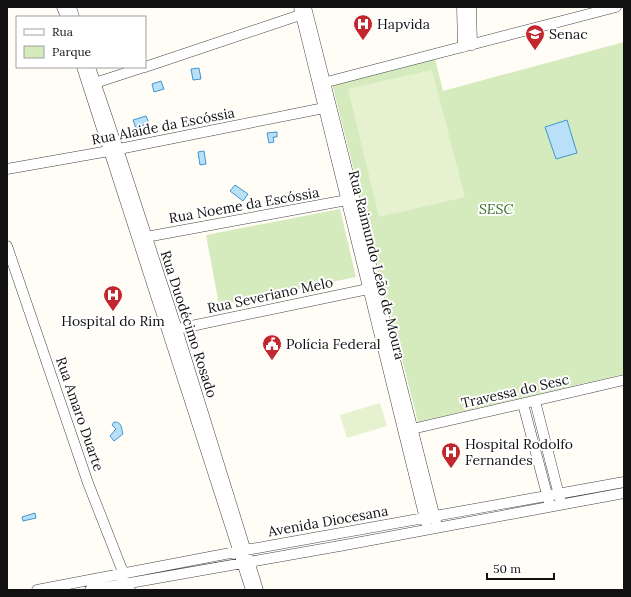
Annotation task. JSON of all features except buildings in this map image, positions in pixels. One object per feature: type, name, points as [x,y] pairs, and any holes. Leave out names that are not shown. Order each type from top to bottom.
[{"type":"street","points":[[462,7],[467,46]]},
{"type":"street","points":[[467,46],[471,7]]},
{"type":"street","points":[[321,83],[616,7]]},
{"type":"street","points":[[146,66],[303,10]]},
{"type":"street","name":"Rua Raimundo Leão de Moura","points":[[303,10],[412,429],[432,528]]},
{"type":"street","name":"Rua Duodécimo Rosado","points":[[82,68],[146,237],[176,329],[243,551],[251,590]]},
{"type":"street","name":"Rua Duodécimo Rosado","points":[[90,68],[114,150],[243,551]]},
{"type":"street","points":[[95,83],[141,68]]},
{"type":"street","name":"Rua Raimundo Leão de Moura","points":[[321,83],[324,108],[368,289],[430,517]]},
{"type":"street","name":"Rua Alaide da Escóssia","points":[[7,169],[114,150],[324,108]]},
{"type":"street","name":"Rua Noeme da Escóssia","points":[[146,237],[346,200]]},
{"type":"street","name":"Rua Amaro Duarte","points":[[7,246],[88,483],[127,582]]},
{"type":"street","name":"Rua Severiano Melo","points":[[176,329],[368,289]]},
{"type":"street","name":"Travessa do Sesc","points":[[412,429],[624,380]]},
{"type":"street","points":[[535,401],[561,505]]},
{"type":"street","points":[[523,404],[550,506]]},
{"type":"street","name":"Avenida Diocesana","points":[[37,590],[127,582],[243,551],[624,482]]},
{"type":"street","name":"Avenida Diocesana","points":[[90,590],[127,582],[246,562],[624,493]]},
{"type":"street","name":"Rua Duodécimo Rosado","points":[[246,562],[258,590]]},
{"type":"green space","name":"SESC","points":[[624,42],[624,374],[418,422],[332,84],[435,59],[443,91]]},
{"type":"green space","points":[[432,70],[465,197],[379,217],[348,89]]},
{"type":"green space","points":[[340,209],[356,277],[219,305],[206,235]]},
{"type":"green space","points":[[380,403],[387,426],[347,438],[340,415]]},
{"type":"water","points":[[199,68],[201,79],[193,80],[191,69]]},
{"type":"water","points":[[161,81],[164,89],[154,92],[152,84]]},
{"type":"water","points":[[146,116],[149,123],[136,128],[133,120]]},
{"type":"water","points":[[567,120],[577,153],[556,159],[545,127]]},
{"type":"water","points":[[277,132],[277,137],[273,137],[274,142],[269,143],[267,133]]},
{"type":"water","points":[[204,151],[206,164],[200,165],[198,152]]},
{"type":"water","points":[[235,185],[248,194],[243,201],[230,191]]},
{"type":"water","points":[[114,422],[120,424],[123,434],[114,441],[110,436],[116,429],[112,425]]},
{"type":"water","points":[[35,513],[36,518],[23,521],[22,517]]},
{"type":"place","name":"Hapvida","points":[[363,41]]},
{"type":"place","name":"Senac","points":[[535,51]]},
{"type":"place","name":"Hospital do Rim","points":[[113,312]]},
{"type":"place","name":"Polícia Federal","points":[[272,361]]},
{"type":"place","name":"Hospital Rodolfo Fernandes","points":[[451,469]]}]
